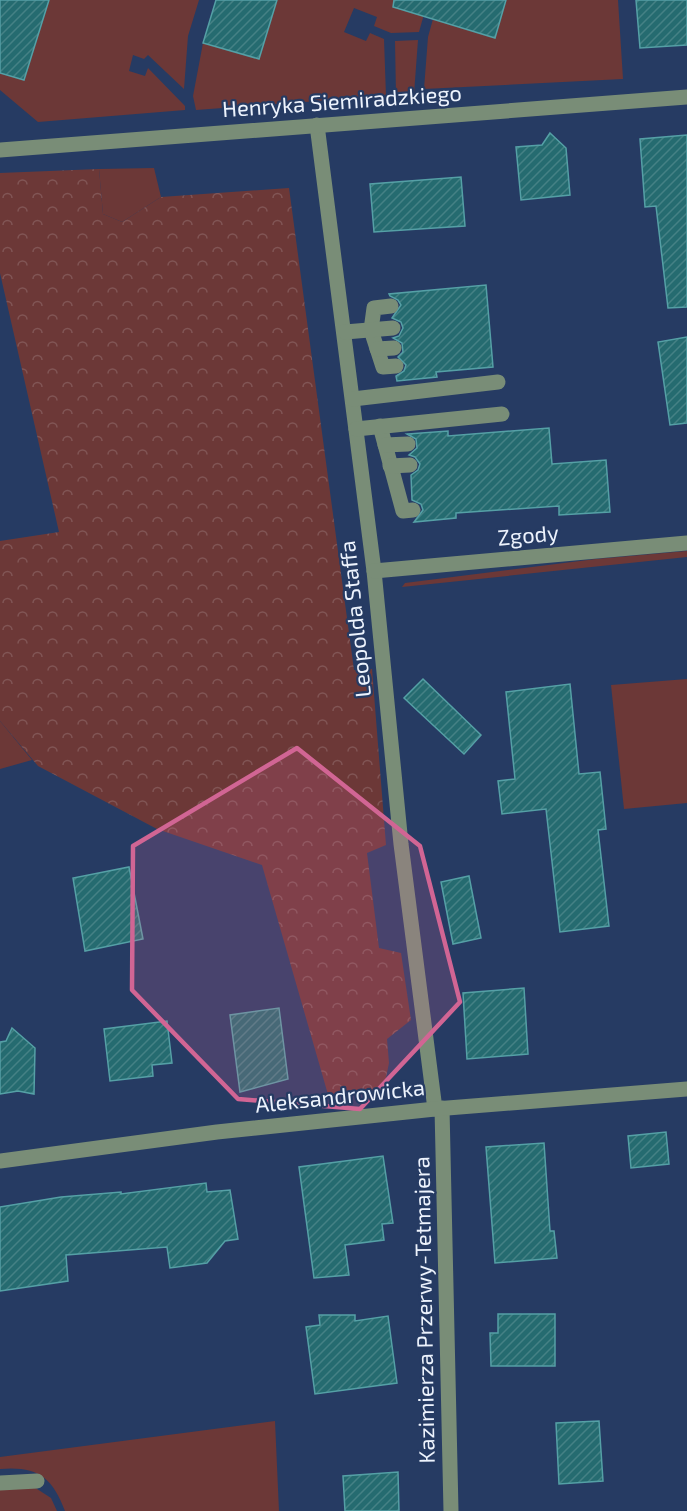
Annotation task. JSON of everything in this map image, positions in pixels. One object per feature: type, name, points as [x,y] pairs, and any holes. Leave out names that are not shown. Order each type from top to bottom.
[{"type":"street","name":"Henryka Siemiradzkiego","points":[[0,150],[687,97]]},
{"type":"street","name":"Leopolda Staffa","points":[[316,125],[345,332],[374,571],[400,844],[438,1108]]},
{"type":"street","points":[[391,306],[374,308],[371,330],[383,367],[396,366]]},
{"type":"street","points":[[345,332],[393,328]]},
{"type":"street","points":[[377,349],[394,348]]},
{"type":"street","points":[[353,399],[498,382]]},
{"type":"street","points":[[356,429],[502,414]]},
{"type":"street","points":[[380,426],[390,466],[404,490],[403,511],[413,510]]},
{"type":"street","points":[[385,445],[408,444]]},
{"type":"street","points":[[390,466],[410,465]]},
{"type":"street","name":"Zgody","points":[[374,571],[687,543]]},
{"type":"street","name":"Aleksandrowicka","points":[[0,1161],[217,1132],[438,1108],[687,1089]]},
{"type":"street","name":"Kazimierza Przerwy-Tetmajera","points":[[438,1108],[451,1511]]},
{"type":"street","points":[[0,1483],[37,1481]]},
{"type":"highlighted area","points":[[297,748],[420,846],[460,1002],[360,1109],[238,1099],[132,990],[133,846]]},
{"type":"green space","points":[[49,0],[199,0],[188,36],[184,89],[148,55],[144,59],[133,55],[129,71],[145,76],[148,68],[185,106],[185,110],[38,122],[0,90],[0,73],[24,80]]},
{"type":"green space","points":[[277,0],[428,0],[419,32],[391,33],[374,26],[377,17],[354,8],[344,32],[366,41],[370,33],[384,39],[386,96],[196,110],[193,96],[203,43],[259,59]]},
{"type":"green space","points":[[506,0],[618,0],[623,79],[424,89],[428,37],[433,19],[494,38]]},
{"type":"green space","points":[[418,40],[414,94],[396,95],[395,41]]},
{"type":"green space","points":[[154,168],[161,197],[122,222],[103,214],[99,169]]},
{"type":"green space","points":[[99,169],[103,214],[122,222],[161,197],[289,188],[354,670],[372,669],[386,845],[367,853],[379,948],[401,953],[411,1020],[387,1039],[389,1063],[383,1092],[329,1098],[262,865],[157,829],[38,766],[0,721],[0,541],[59,532],[0,273],[0,173]]},
{"type":"green space","points":[[687,551],[687,557],[402,587],[405,583],[596,559]]},
{"type":"green space","points":[[687,679],[687,803],[624,809],[611,685]]},
{"type":"green space","points":[[0,721],[32,760],[0,769]]},
{"type":"green space","points":[[275,1421],[279,1511],[65,1511],[54,1489],[41,1476],[24,1469],[0,1469],[0,1457]]},
{"type":"green space","points":[[34,1487],[51,1498],[57,1511],[0,1511],[0,1489]]},
{"type":"building","points":[[0,0],[49,0],[24,80],[0,73]]},
{"type":"building","points":[[216,0],[277,0],[259,59],[203,43]]},
{"type":"building","points":[[394,0],[506,0],[495,38],[393,7]]},
{"type":"building","points":[[636,0],[687,0],[687,45],[640,48]]},
{"type":"building","points":[[550,133],[566,148],[570,195],[521,200],[516,147],[542,145]]},
{"type":"building","points":[[687,135],[687,307],[668,308],[656,206],[645,207],[640,139]]},
{"type":"building","points":[[461,177],[465,226],[374,232],[370,184]]},
{"type":"building","points":[[486,285],[493,367],[436,372],[437,377],[397,381],[396,376],[404,371],[406,365],[398,357],[403,352],[402,343],[393,338],[399,336],[403,328],[401,322],[392,318],[401,305],[389,294]]},
{"type":"building","points":[[687,337],[687,423],[670,425],[658,342]]},
{"type":"building","points":[[549,428],[552,464],[606,460],[610,512],[559,515],[559,506],[456,513],[456,518],[414,522],[423,510],[421,504],[412,500],[411,475],[418,470],[420,464],[415,457],[409,455],[417,448],[416,439],[407,434],[448,431],[448,436]]},
{"type":"building","points":[[423,679],[481,735],[464,754],[404,698]]},
{"type":"building","points":[[570,684],[579,774],[600,772],[606,829],[598,830],[609,926],[560,932],[546,809],[502,814],[498,781],[515,779],[506,692]]},
{"type":"building","points":[[129,867],[143,939],[85,951],[73,878]]},
{"type":"building","points":[[469,876],[481,938],[453,944],[441,882]]},
{"type":"building","points":[[524,988],[528,1054],[467,1059],[463,993]]},
{"type":"building","points":[[279,1008],[288,1079],[240,1092],[230,1015]]},
{"type":"building","points":[[167,1021],[172,1063],[152,1065],[153,1076],[110,1081],[104,1029]]},
{"type":"building","points":[[12,1028],[35,1048],[34,1094],[18,1091],[0,1094],[0,1042],[6,1041]]},
{"type":"building","points":[[666,1132],[669,1164],[631,1168],[628,1136]]},
{"type":"building","points":[[544,1143],[550,1231],[554,1231],[557,1258],[495,1263],[486,1147]]},
{"type":"building","points":[[383,1156],[393,1223],[382,1224],[384,1240],[345,1245],[349,1275],[314,1278],[299,1167]]},
{"type":"building","points":[[206,1183],[207,1192],[230,1190],[238,1239],[225,1241],[207,1263],[170,1268],[167,1247],[66,1255],[68,1281],[0,1291],[0,1207],[61,1197],[121,1192],[121,1194]]},
{"type":"building","points":[[498,1314],[555,1314],[555,1366],[491,1366],[490,1333],[498,1333]]},
{"type":"building","points":[[319,1315],[355,1315],[355,1321],[388,1316],[397,1383],[315,1394],[306,1327],[320,1325]]},
{"type":"building","points":[[599,1421],[603,1481],[559,1484],[556,1423]]},
{"type":"building","points":[[398,1472],[399,1511],[345,1511],[343,1476]]}]
